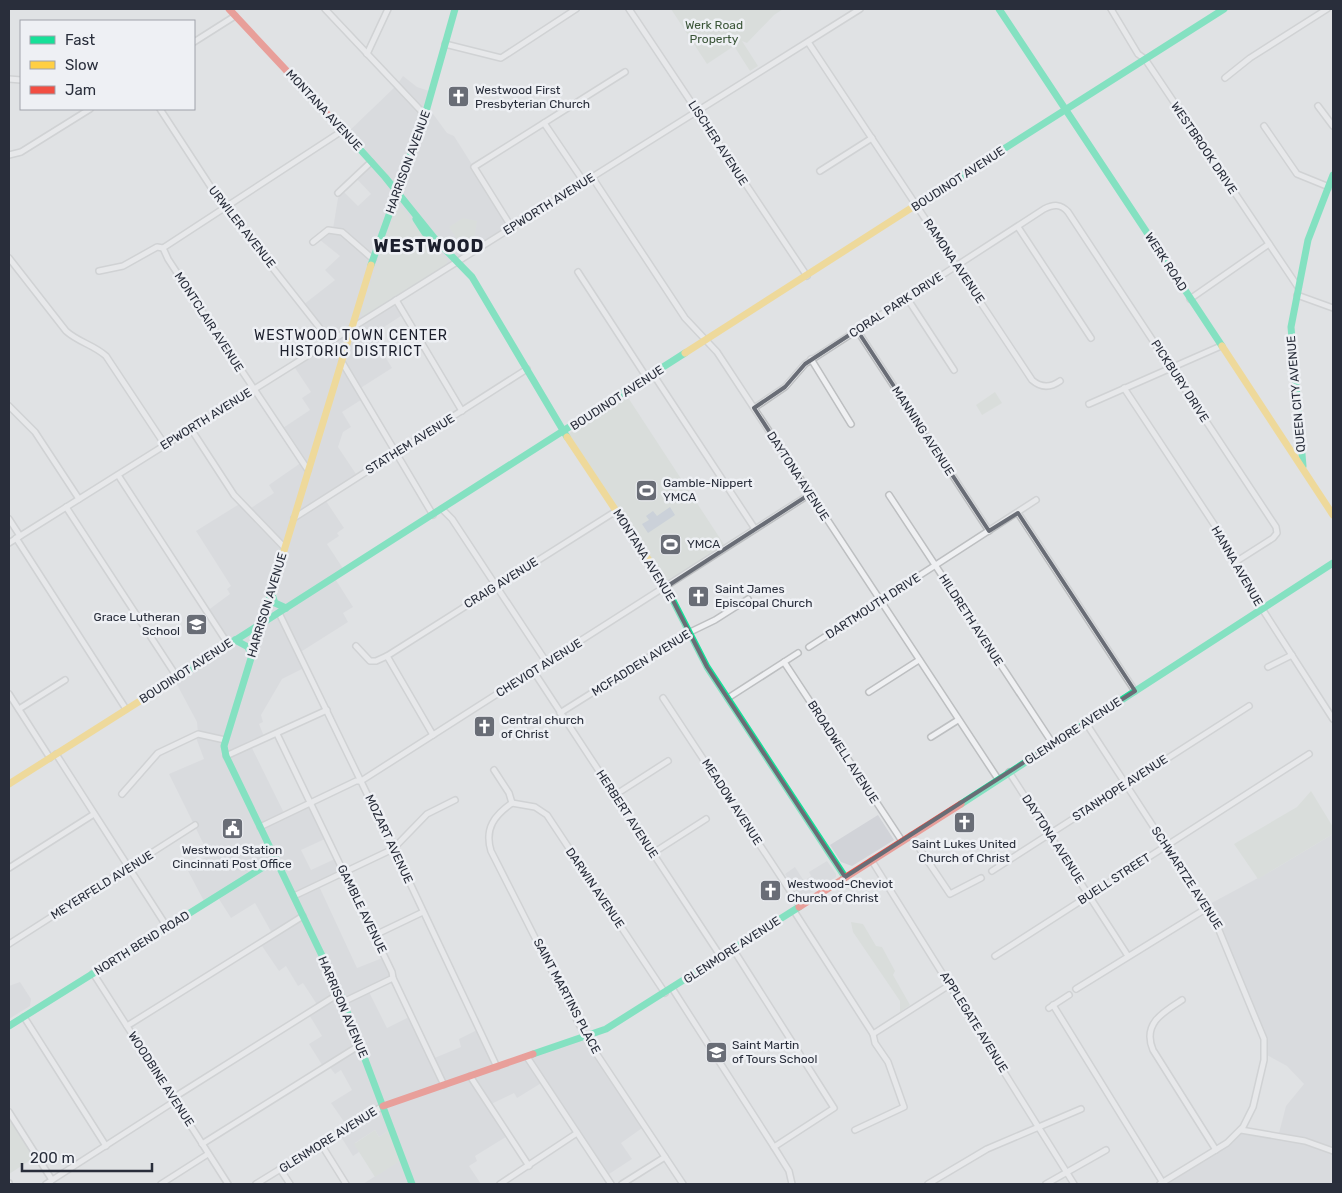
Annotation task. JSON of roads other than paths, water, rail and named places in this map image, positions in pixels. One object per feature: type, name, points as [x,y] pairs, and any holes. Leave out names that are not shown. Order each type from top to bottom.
[{"type":"street","name":"MONTANA AVENUE","points":[[229,9],[397,190],[408,207],[435,240],[458,261],[472,278],[564,432],[666,587],[707,667],[845,877]]},
{"type":"street","points":[[325,9],[425,115]]},
{"type":"street","points":[[368,54],[388,9]]},
{"type":"street","name":"HARRISON AVENUE","points":[[412,1184],[344,1002],[226,756],[225,740],[252,658],[373,259],[425,115],[454,9]]},
{"type":"street","points":[[445,44],[501,58],[576,9]]},
{"type":"street","name":"LISCHER AVENUE","points":[[629,9],[807,276]]},
{"type":"street","name":"EPWORTH AVENUE","points":[[9,543],[860,9]]},
{"type":"street","name":"WERK ROAD","points":[[999,9],[1333,515]]},
{"type":"street","name":"WESTBROOK DRIVE","points":[[1111,9],[1138,54],[1145,59],[1269,244],[1298,291]]},
{"type":"street","points":[[1224,78],[1250,58],[1327,9]]},
{"type":"street","name":"BOUDINOT AVENUE","points":[[9,784],[564,432],[1219,10]]},
{"type":"street","points":[[195,41],[235,16]]},
{"type":"street","name":"RAMONA AVENUE","points":[[808,42],[1032,380],[1038,385],[1046,387],[1060,381]]},
{"type":"street","points":[[512,228],[474,167],[625,72]]},
{"type":"street","points":[[1318,106],[1333,126]]},
{"type":"street","points":[[9,155],[21,152],[88,110]]},
{"type":"street","name":"URWILER AVENUE","points":[[161,110],[225,207],[330,341]]},
{"type":"street","points":[[544,123],[584,182]]},
{"type":"street","points":[[1264,126],[1298,174],[1329,187]]},
{"type":"street","points":[[99,271],[117,268],[157,247],[163,248],[342,131]]},
{"type":"street","points":[[820,171],[872,138]]},
{"type":"street","points":[[338,194],[371,162]]},
{"type":"street","name":"QUEEN CITY AVENUE","points":[[1303,469],[1290,337],[1292,317],[1308,240],[1333,175]]},
{"type":"street","name":"DAYTONA AVENUE","points":[[592,177],[685,318],[717,352],[998,780]]},
{"type":"street","name":"PICKBURY DRIVE","points":[[1044,209],[1058,205],[1068,212],[1276,527],[1277,533],[1274,538],[1237,561]]},
{"type":"street","points":[[390,210],[399,206],[408,207]]},
{"type":"street","name":"CORAL PARK DRIVE","points":[[754,408],[785,387],[800,367],[1044,209]]},
{"type":"street","points":[[1018,226],[1091,338]]},
{"type":"street","points":[[313,242],[328,230],[339,230],[373,259]]},
{"type":"street","points":[[1190,299],[1269,244]]},
{"type":"street","name":"MONTCLAIR AVENUE","points":[[163,248],[168,259],[253,390],[308,470]]},
{"type":"street","points":[[9,258],[70,335],[95,347],[106,356],[165,445]]},
{"type":"street","points":[[578,272],[755,529]]},
{"type":"street","points":[[1298,291],[1333,308]]},
{"type":"street","points":[[907,298],[954,370]]},
{"type":"street","points":[[396,300],[462,411]]},
{"type":"street","name":"MANNING AVENUE","points":[[857,330],[989,531]]},
{"type":"street","points":[[1090,404],[1221,346]]},
{"type":"street","points":[[811,360],[850,424]]},
{"type":"street","points":[[342,362],[432,515]]},
{"type":"street","name":"STATHEM AVENUE","points":[[294,518],[527,369]]},
{"type":"street","name":"HANNA AVENUE","points":[[1124,388],[1237,561],[1247,584],[1262,609],[1333,719]]},
{"type":"street","points":[[9,406],[35,432],[79,499]]},
{"type":"street","points":[[191,429],[234,495],[284,548]]},
{"type":"street","points":[[118,475],[231,642],[248,647],[252,658]]},
{"type":"street","name":"CHEVIOT AVENUE","points":[[260,827],[356,781],[361,781],[810,494]]},
{"type":"street","name":"HILDRETH AVENUE","points":[[889,495],[1053,744]]},
{"type":"street","name":"DARTMOUTH DRIVE","points":[[809,647],[1036,500]]},
{"type":"street","points":[[66,507],[177,677]]},
{"type":"street","points":[[442,509],[452,519],[547,663]]},
{"type":"street","name":"CRAIG AVENUE","points":[[387,656],[616,511]]},
{"type":"street","points":[[1018,513],[1135,691]]},
{"type":"street","points":[[9,519],[18,537],[126,710]]},
{"type":"street","name":"GLENMORE AVENUE","points":[[256,1184],[383,1106],[586,1038],[606,1029],[902,842],[1333,563]]},
{"type":"street","points":[[271,592],[275,603],[286,608]]},
{"type":"street","name":"MCFADDEN AVENUE","points":[[560,713],[689,632],[716,620],[748,599]]},
{"type":"street","name":"MOZART AVENUE","points":[[279,612],[497,1067]]},
{"type":"street","points":[[356,646],[370,660],[376,661],[387,656],[433,735]]},
{"type":"street","points":[[728,698],[798,653]]},
{"type":"street","points":[[1268,667],[1292,655]]},
{"type":"street","points":[[869,692],[919,660]]},
{"type":"street","name":"BROADWELL AVENUE","points":[[784,662],[902,842]]},
{"type":"street","name":"HERBERT AVENUE","points":[[534,672],[721,957]]},
{"type":"street","points":[[19,709],[65,680]]},
{"type":"street","points":[[9,694],[94,814],[167,927]]},
{"type":"street","name":"MEADOW AVENUE","points":[[663,698],[797,908],[873,1034],[875,1043],[888,1062],[904,1107],[855,1130]]},
{"type":"street","name":"STANHOPE AVENUE","points":[[992,871],[1249,706]]},
{"type":"street","points":[[226,756],[327,710]]},
{"type":"street","points":[[932,737],[958,720]]},
{"type":"street","name":"SCHWARTZE AVENUE","points":[[1086,723],[1222,933],[1264,1039],[1264,1060],[1253,1107],[1241,1130]]},
{"type":"street","points":[[122,794],[158,753],[198,734],[225,740]]},
{"type":"street","name":"GAMBLE AVENUE","points":[[277,734],[444,1085]]},
{"type":"street","name":"BUELL STREET","points":[[995,956],[1309,754]]},
{"type":"street","points":[[615,795],[668,761]]},
{"type":"street","points":[[494,770],[509,793],[512,803]]},
{"type":"street","name":"DAYTONA AVENUE","points":[[1010,772],[1128,956]]},
{"type":"street","points":[[294,896],[393,849],[427,814],[454,800]]},
{"type":"street","name":"DARWIN AVENUE","points":[[512,803],[536,807],[547,815],[665,993]]},
{"type":"street","name":"SAINT MARTINS PLACE","points":[[512,803],[493,820],[489,830],[489,844],[586,1038],[683,1184]]},
{"type":"street","points":[[9,868],[94,814]]},
{"type":"street","points":[[652,853],[706,819]]},
{"type":"street","name":"MEYERFELD AVENUE","points":[[9,944],[195,825]]},
{"type":"street","points":[[911,836],[950,894],[981,878]]},
{"type":"street","name":"NORTH BEND ROAD","points":[[9,1026],[276,859]]},
{"type":"street","name":"APPLEGATE AVENUE","points":[[872,860],[1074,1184]]},
{"type":"street","points":[[1076,990],[1207,908]]},
{"type":"street","points":[[374,935],[423,912]]},
{"type":"street","points":[[127,1026],[303,916]]},
{"type":"street","points":[[733,948],[834,1108],[774,1147]]},
{"type":"street","name":"WOODBINE AVENUE","points":[[93,973],[228,1184]]},
{"type":"street","points":[[344,1002],[393,978]]},
{"type":"street","points":[[873,1034],[951,984]]},
{"type":"street","points":[[672,988],[789,1171],[792,1184]]},
{"type":"street","points":[[46,1184],[340,993]]},
{"type":"street","points":[[1069,995],[1051,1006],[1161,1183],[1216,1150],[1241,1130],[1305,1141],[1333,1151]]},
{"type":"street","points":[[1182,1000],[1158,1016],[1152,1027],[1150,1041],[1216,1150]]},
{"type":"street","points":[[24,1017],[106,1146]]},
{"type":"street","points":[[202,1144],[360,1045]]},
{"type":"street","points":[[527,1057],[611,1184]]},
{"type":"street","points":[[470,1076],[529,1166]]},
{"type":"street","points":[[928,1184],[987,1149],[1080,1109]]},
{"type":"street","points":[[9,1112],[52,1180]]},
{"type":"street","points":[[500,1184],[577,1133]]},
{"type":"street","points":[[321,1144],[346,1184]]},
{"type":"street","points":[[1046,1184],[1106,1150]]},
{"type":"street","points":[[161,1184],[208,1154]]},
{"type":"street","points":[[622,1184],[665,1157]]},
{"type":"street","points":[[280,1169],[290,1184]]},
{"type":"water","points":[[670,507],[675,515],[648,533],[642,524],[649,520],[646,516],[653,511],[657,516]]},
{"type":"place","name":"Westwood First Presbyterian Church","points":[[459,97]]},
{"type":"place","name":"Gamble-Nippert YMCA","points":[[647,490]]},
{"type":"place","name":"YMCA","points":[[671,544]]},
{"type":"place","name":"Saint James Episcopal Church","points":[[699,596]]},
{"type":"place","name":"Grace Lutheran School","points":[[196,624]]},
{"type":"place","name":"Central church of Christ","points":[[485,727]]},
{"type":"place","name":"Saint Lukes United Church of Christ","points":[[964,823]]},
{"type":"place","name":"Westwood Station Cincinnati Post Office","points":[[232,829]]},
{"type":"place","name":"Westwood-Cheviot Church of Christ","points":[[771,891]]},
{"type":"place","name":"Saint Martin of Tours School","points":[[716,1052]]},
{"type":"district","name":"WESTWOOD","points":[[429,246]]},
{"type":"district","name":"WESTWOOD TOWN CENTER HISTORIC DISTRICT","points":[[351,344]]},
{"type":"park label","name":"Werk Road Property","points":[[714,32]]}]
